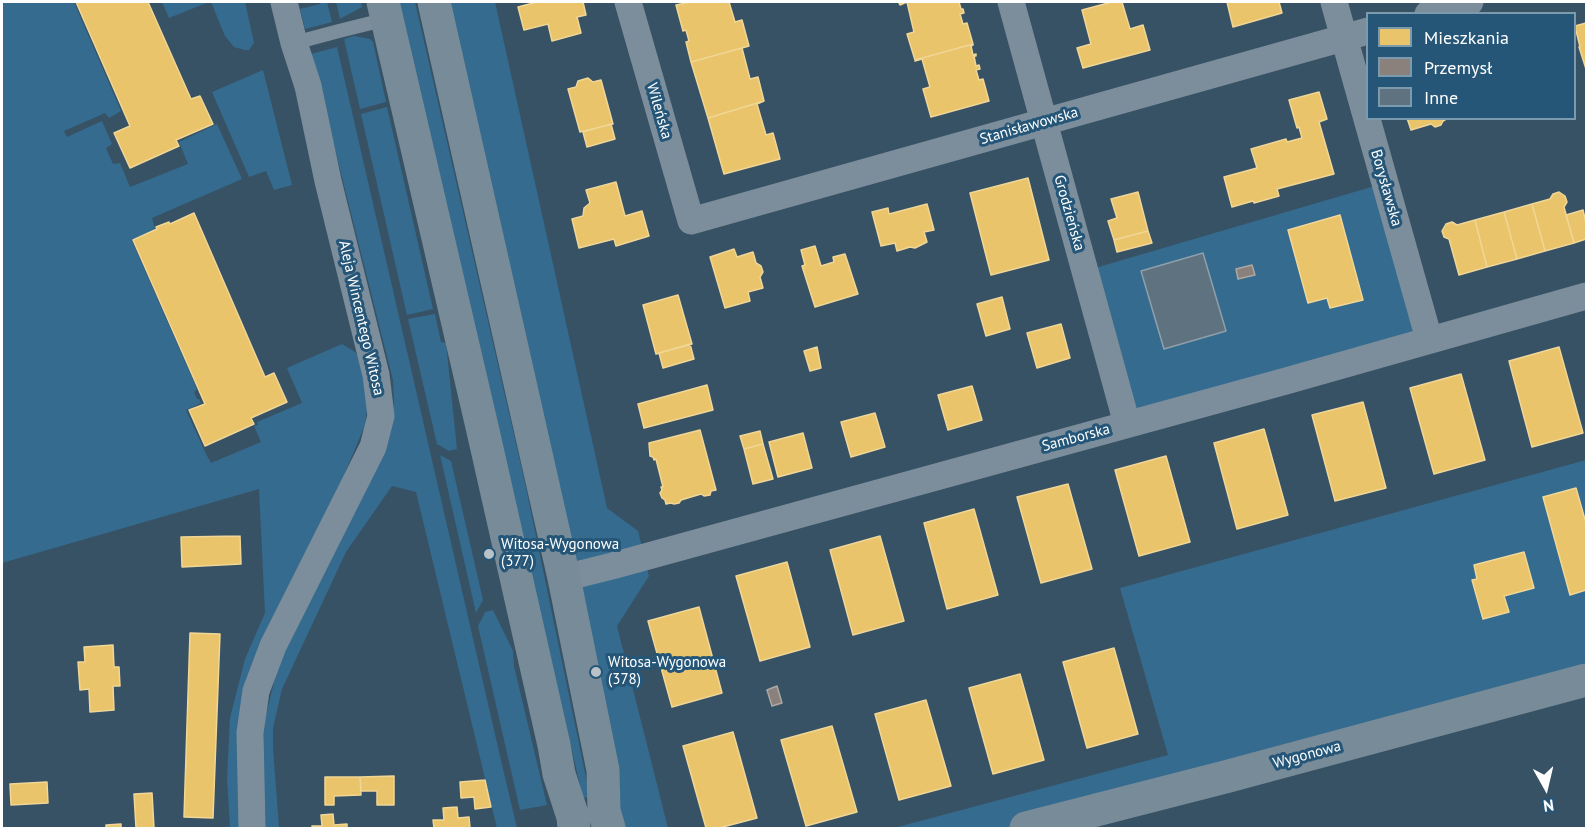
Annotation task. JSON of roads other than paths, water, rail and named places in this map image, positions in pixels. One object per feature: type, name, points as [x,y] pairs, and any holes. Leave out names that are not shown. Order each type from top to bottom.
[{"type":"street","name":"Aleja Wincentego Witosa","points":[[252,828],[250,733],[256,691],[273,646],[373,447],[381,416],[375,375],[328,181],[308,86],[284,2]]},
{"type":"street","points":[[434,2],[564,578],[603,770],[624,828]]},
{"type":"street","name":"Wileńska","points":[[628,2],[691,221]]},
{"type":"street","name":"Grodzieńska","points":[[1011,2],[1127,424]]},
{"type":"street","name":"Borysławska","points":[[1334,2],[1356,34],[1366,76]]},
{"type":"street","points":[[1435,12],[1470,2]]},
{"type":"street","points":[[385,10],[554,745],[559,774],[561,828]]},
{"type":"street","name":"Stanisławowska","points":[[691,221],[1356,34]]},
{"type":"street","name":"Borysławska","points":[[1377,120],[1429,339]]},
{"type":"street","name":"Samborska","points":[[564,578],[1587,296]]},
{"type":"street","name":"Wygonowa","points":[[1026,828],[1587,680]]},
{"type":"street","points":[[603,770],[604,811],[609,828]]},
{"type":"street","points":[[559,774],[573,817],[574,828]]},
{"type":"lane","points":[[294,43],[339,31],[385,10]]},
{"type":"place","name":"Witosa-Wygonowa (377)","points":[[489,554]]},
{"type":"place","name":"Witosa-Wygonowa (378)","points":[[596,672]]}]
